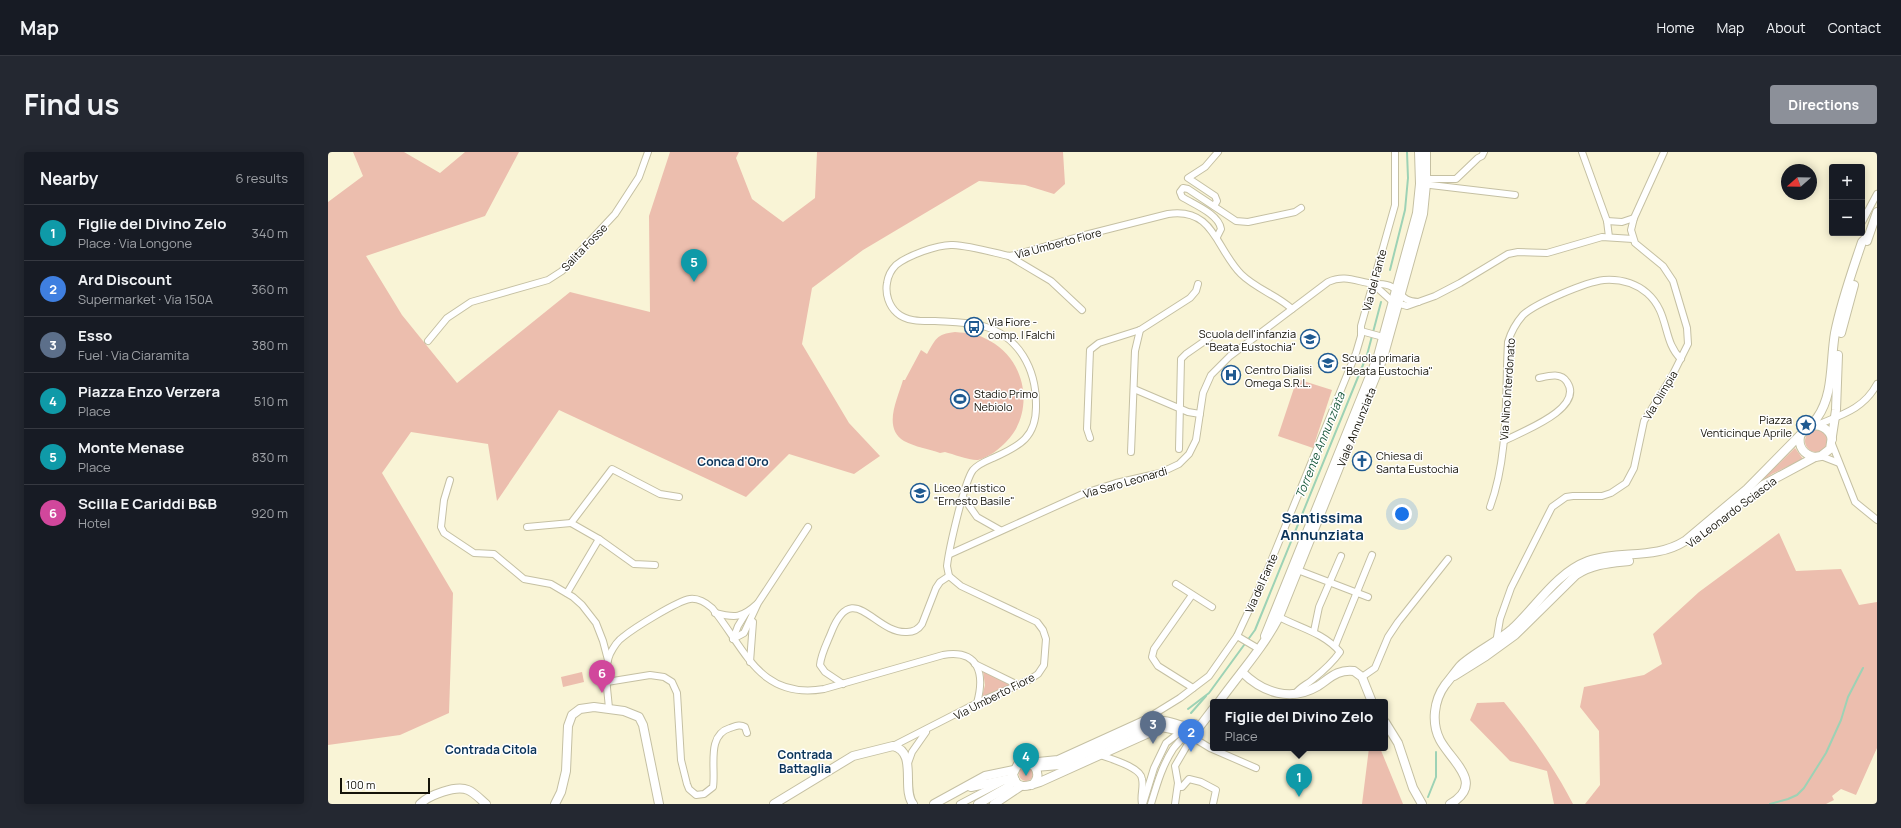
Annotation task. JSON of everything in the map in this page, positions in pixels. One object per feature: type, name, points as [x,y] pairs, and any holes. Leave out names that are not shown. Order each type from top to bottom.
[{"type":"street","name":"Salita Fosse","points":[[428,341],[447,318],[471,302],[548,280],[562,271],[616,214],[639,177],[648,152]]},
{"type":"street","points":[[1214,206],[1217,201],[1215,196],[1188,178],[1205,167],[1218,152]]},
{"type":"street","name":"Via del Fante","points":[[1028,762],[1058,759],[1150,717],[1209,676],[1239,637],[1266,576],[1356,353],[1363,332],[1373,284],[1394,205],[1395,152]]},
{"type":"street","name":"Viale Annunziata","points":[[1419,152],[1423,182]]},
{"type":"street","name":"Viale Annunziata","points":[[1258,646],[1296,569],[1337,473],[1381,357],[1398,293],[1423,214],[1423,182],[1426,152]]},
{"type":"street","points":[[1423,182],[1456,179],[1482,156],[1484,152]]},
{"type":"street","points":[[1582,152],[1607,222],[1609,237]]},
{"type":"street","points":[[1373,284],[1396,303],[1407,306],[1460,283],[1508,254],[1518,252],[1548,253],[1594,239],[1609,237],[1633,239],[1631,230],[1634,218],[1664,152]]},
{"type":"street","points":[[1423,182],[1515,194]]},
{"type":"street","points":[[1217,236],[1221,229],[1219,223],[1202,208],[1182,197],[1181,190],[1188,189],[1228,217],[1241,222],[1295,212],[1301,208]]},
{"type":"street","points":[[1865,216],[1877,194]]},
{"type":"street","points":[[1839,463],[1804,452],[1800,445],[1800,436],[1817,418],[1823,408],[1828,393],[1835,333],[1847,296],[1867,244],[1866,231],[1877,212]]},
{"type":"street","name":"Via Umberto Fiore","points":[[893,746],[977,703],[1034,678],[1044,665],[1046,640],[1041,626],[1033,619],[961,586],[949,576],[947,566],[963,497],[970,475],[976,466],[1019,445],[1032,431],[1035,420],[1036,405],[1035,384],[1031,370],[1025,358],[1016,346],[1004,336],[992,329],[974,324],[911,320],[898,314],[888,299],[887,281],[892,270],[900,262],[943,246],[959,246],[1009,256],[1022,254],[1085,235],[1173,214],[1185,214],[1197,218],[1217,236],[1241,274],[1253,284],[1292,309]]},
{"type":"street","points":[[1607,222],[1622,222],[1634,218]]},
{"type":"street","name":"Via Olimpia","points":[[1496,645],[1500,619],[1511,588],[1552,507],[1566,497],[1602,496],[1611,493],[1626,483],[1634,468],[1644,421],[1681,359],[1688,344],[1688,337],[1673,282],[1663,266],[1638,246],[1633,239]]},
{"type":"street","points":[[1009,256],[1051,281],[1082,310]]},
{"type":"street","name":"Via Saro Leonardi","points":[[950,554],[1000,530],[1085,493],[1116,483],[1160,473],[1174,468],[1184,460],[1193,448],[1198,433],[1205,387],[1216,369],[1292,309],[1333,280],[1346,278],[1373,284],[1381,283],[1392,287],[1410,302],[1418,302]]},
{"type":"street","name":"Via Nino Interdonato","points":[[1490,507],[1500,471],[1504,441],[1508,349],[1511,333],[1524,315],[1541,303],[1586,285],[1603,280],[1624,282],[1637,286],[1655,301],[1660,309],[1672,348],[1681,359]]},
{"type":"street","points":[[1090,438],[1087,429],[1088,357],[1090,350],[1099,343],[1140,330],[1190,298],[1194,294],[1198,284]]},
{"type":"street","points":[[1818,457],[1827,453],[1832,441],[1836,410],[1839,345],[1847,296]]},
{"type":"street","name":"Viale Annunziata","points":[[1381,357],[1381,337],[1396,303]]},
{"type":"street","points":[[1130,452],[1135,351],[1140,330]]},
{"type":"street","points":[[1363,332],[1381,337]]},
{"type":"street","points":[[1179,449],[1181,360],[1186,354],[1210,338]]},
{"type":"street","points":[[1504,441],[1560,412],[1565,405],[1569,387],[1565,379],[1557,376],[1539,378]]},
{"type":"street","points":[[1808,427],[1834,423],[1847,413],[1857,408],[1866,400],[1877,384]]},
{"type":"street","points":[[1134,389],[1179,409],[1200,414]]},
{"type":"street","points":[[1836,410],[1842,413],[1847,413]]},
{"type":"street","points":[[1817,425],[1826,428],[1855,502],[1877,520]]},
{"type":"street","name":"Via Leonardo Sciascia","points":[[1761,482],[1791,444],[1800,436]]},
{"type":"street","name":"Via Leonardo Sciascia","points":[[1450,804],[1462,796],[1466,782],[1460,767],[1440,740],[1436,728],[1435,715],[1439,696],[1460,666],[1496,645],[1511,630],[1533,613],[1572,569],[1588,561],[1606,557],[1653,553],[1675,547],[1761,482],[1818,457]]},
{"type":"street","points":[[605,465],[660,494],[679,497]]},
{"type":"street","points":[[571,523],[612,469]]},
{"type":"street","points":[[450,480],[444,500],[442,520],[442,529],[444,533],[474,553],[494,554],[516,574],[524,579],[551,584],[568,592],[582,605],[596,623],[604,641],[608,660],[607,682],[609,709]]},
{"type":"street","points":[[963,497],[977,517],[1000,530]]},
{"type":"street","points":[[527,527],[571,523],[598,539],[634,564],[655,565]]},
{"type":"street","points":[[733,639],[744,633],[758,603],[808,527]]},
{"type":"street","points":[[568,592],[598,539]]},
{"type":"street","points":[[1335,646],[1372,555]]},
{"type":"street","points":[[1314,631],[1319,608],[1341,556]]},
{"type":"street","points":[[1362,677],[1375,668],[1388,637],[1398,622],[1448,559]]},
{"type":"street","points":[[1296,569],[1368,597]]},
{"type":"street","name":"Viale Annunziata","points":[[1220,699],[1242,672],[1258,646],[1279,617],[1296,569]]},
{"type":"street","points":[[843,684],[824,672],[820,665],[839,616],[847,610],[857,608],[866,611],[891,629],[903,632],[912,632],[920,628],[936,588],[940,582],[949,576]]},
{"type":"street","points":[[1176,584],[1212,607]]},
{"type":"street","points":[[1192,595],[1154,648],[1152,657],[1158,666],[1193,688]]},
{"type":"street","points":[[608,660],[613,649],[623,637],[680,603],[690,599],[699,600],[708,604],[716,613],[750,662],[765,677],[792,690],[818,690],[949,654],[965,657],[975,664],[1018,685]]},
{"type":"street","points":[[733,639],[738,626],[746,613],[758,603]]},
{"type":"street","points":[[716,613],[734,617],[746,613]]},
{"type":"street","points":[[750,662],[753,616]]},
{"type":"street","points":[[1279,617],[1314,631],[1335,646],[1340,652],[1335,659],[1311,680],[1299,688],[1295,694]]},
{"type":"street","points":[[1239,637],[1258,646]]},
{"type":"street","points":[[975,664],[982,681],[977,703]]},
{"type":"street","points":[[1242,672],[1254,683],[1266,690],[1277,693],[1295,694],[1315,688],[1332,676],[1341,672],[1354,670],[1362,677],[1371,699]]},
{"type":"street","points":[[607,682],[650,675],[664,677],[672,682],[677,693],[681,760],[687,784],[692,793],[696,795],[704,794],[713,787],[715,743],[721,733],[728,728],[739,725],[745,727],[747,733]]},
{"type":"street","points":[[555,804],[561,792],[566,771],[568,726],[571,717],[577,711],[584,708],[609,709],[632,713],[641,719],[659,804]]},
{"type":"street","points":[[1149,725],[1162,709]]},
{"type":"street","points":[[1151,804],[1161,770],[1178,744],[1189,732],[1210,714]]},
{"type":"street","points":[[978,804],[1006,788],[1021,763],[1028,762],[1036,767],[1060,764],[1149,725],[1165,720],[1189,732],[1210,748]]},
{"type":"street","points":[[994,804],[1021,786],[1032,785],[1162,727],[1189,732]]},
{"type":"street","points":[[1142,804],[1154,768],[1168,740],[1167,732],[1162,727]]},
{"type":"street","points":[[1388,727],[1398,743],[1415,794],[1422,804]]},
{"type":"street","name":"Via Umberto Fiore","points":[[907,767],[912,752],[928,729]]},
{"type":"street","points":[[1168,740],[1189,732]]},
{"type":"street","points":[[1175,804],[1178,787],[1175,766],[1189,732]]},
{"type":"street","points":[[774,804],[853,756],[893,746],[899,748],[904,753],[907,767],[909,796],[913,804]]},
{"type":"street","points":[[1217,751],[1256,768]]},
{"type":"street","points":[[1100,755],[1139,772],[1142,779],[1140,798],[1142,804]]},
{"type":"street","points":[[1032,785],[1037,779],[1038,770],[1036,767]]},
{"type":"street","points":[[934,804],[966,788],[985,776],[1012,776],[1021,786]]},
{"type":"street","points":[[966,788],[1012,776]]},
{"type":"street","points":[[960,804],[1012,776]]},
{"type":"street","points":[[1178,787],[1182,787],[1188,779],[1200,782],[1216,790],[1213,804]]},
{"type":"street","points":[[985,791],[990,782]]},
{"type":"street","points":[[420,804],[432,796],[463,789],[473,793],[486,804]]},
{"type":"shaded area","points":[[353,152],[404,152],[440,173],[465,152],[519,152],[485,216],[366,256],[402,315],[457,383],[570,292],[650,312],[649,216],[670,152],[739,152],[736,158],[752,199],[783,222],[815,198],[817,152],[1063,152],[1065,184],[1054,194],[1025,185],[979,181],[863,250],[812,288],[802,344],[849,423],[880,456],[854,474],[789,454],[746,497],[559,410],[497,501],[488,444],[411,432],[382,473],[453,593],[449,713],[400,735],[328,745],[328,202],[363,176]]},
{"type":"shaded area","name":"Stadio Primo Nebiolo","points":[[955,332],[978,335],[990,341],[1002,350],[1012,361],[1019,374],[1023,388],[1021,417],[1015,430],[1006,442],[997,450],[978,460],[945,452],[940,453],[913,445],[904,441],[897,435],[894,429],[893,412],[903,380],[905,380],[921,350],[927,354],[937,338],[944,334]]},
{"type":"shaded area","points":[[1297,379],[1332,390],[1313,448],[1278,436]]},
{"type":"shaded area","points":[[1812,430],[1820,430],[1827,437],[1827,445],[1820,452],[1812,452],[1805,445],[1805,437]]},
{"type":"shaded area","points":[[1795,448],[1803,459],[1765,479],[1764,478]]},
{"type":"shaded area","points":[[1779,533],[1796,571],[1841,569],[1859,605],[1877,602],[1877,748],[1856,795],[1841,789],[1832,796],[1834,800],[1826,804],[1585,804],[1600,785],[1599,731],[1580,707],[1584,687],[1644,675],[1662,664],[1653,634],[1699,592]]},
{"type":"shaded area","points":[[983,671],[1010,685],[982,697],[985,685]]},
{"type":"shaded area","points":[[582,672],[584,682],[563,687],[561,677]]},
{"type":"shaded area","points":[[1504,702],[1541,751],[1573,804],[1554,804],[1547,771],[1510,761],[1470,720],[1477,703]]},
{"type":"shaded area","points":[[1369,751],[1381,751],[1403,804],[1362,804]]},
{"type":"shaded area","points":[[1023,767],[1029,767],[1033,771],[1033,777],[1029,781],[1023,781],[1019,777],[1019,771]]},
{"type":"waterway","name":"Torrente Annunziata","points":[[1390,270],[1405,210],[1408,178],[1407,152]]},
{"type":"waterway","name":"Torrente Annunziata","points":[[1188,709],[1209,693],[1255,630],[1367,355],[1381,302]]},
{"type":"waterway","points":[[1770,804],[1797,795],[1804,788],[1826,753],[1841,720],[1848,697],[1863,668]]},
{"type":"waterway","name":"Torrente Annunziata","points":[[1191,713],[1206,696]]},
{"type":"waterway","points":[[1428,797],[1436,777],[1436,752]]},
{"type":"place","name":"Monte Menase","points":[[694,282]]},
{"type":"place","name":"Via Fiore - comp. I Falchi","points":[[974,327]]},
{"type":"place","name":"Scuola dell'infanzia \"Beata Eustochia\"","points":[[1310,339]]},
{"type":"place","name":"Scuola primaria \"Beata Eustochia\"","points":[[1328,363]]},
{"type":"place","name":"Centro Dialisi Omega S.R.L.","points":[[1231,375]]},
{"type":"place","name":"Stadio Primo Nebiolo","points":[[960,399]]},
{"type":"place","name":"Piazza Venticinque Aprile","points":[[1806,425]]},
{"type":"place","name":"Chiesa di Santa Eustochia","points":[[1362,461]]},
{"type":"place","name":"Liceo artistico \"Ernesto Basile\"","points":[[920,493]]},
{"type":"place","name":"Scilla E Cariddi B&B","points":[[602,693]]},
{"type":"place","name":"Esso","points":[[1153,744]]},
{"type":"place","name":"Ard Discount","points":[[1191,752]]},
{"type":"place","name":"Piazza Enzo Verzera","points":[[1026,776]]},
{"type":"place","name":"Figlie del Divino Zelo","points":[[1299,797]]},
{"type":"district","name":"Conca d'Oro","points":[[733,461]]},
{"type":"district","name":"Santissima Annunziata","points":[[1322,526]]},
{"type":"district","name":"Contrada Citola","points":[[491,749]]},
{"type":"district","name":"Contrada Battaglia","points":[[805,761]]}]
